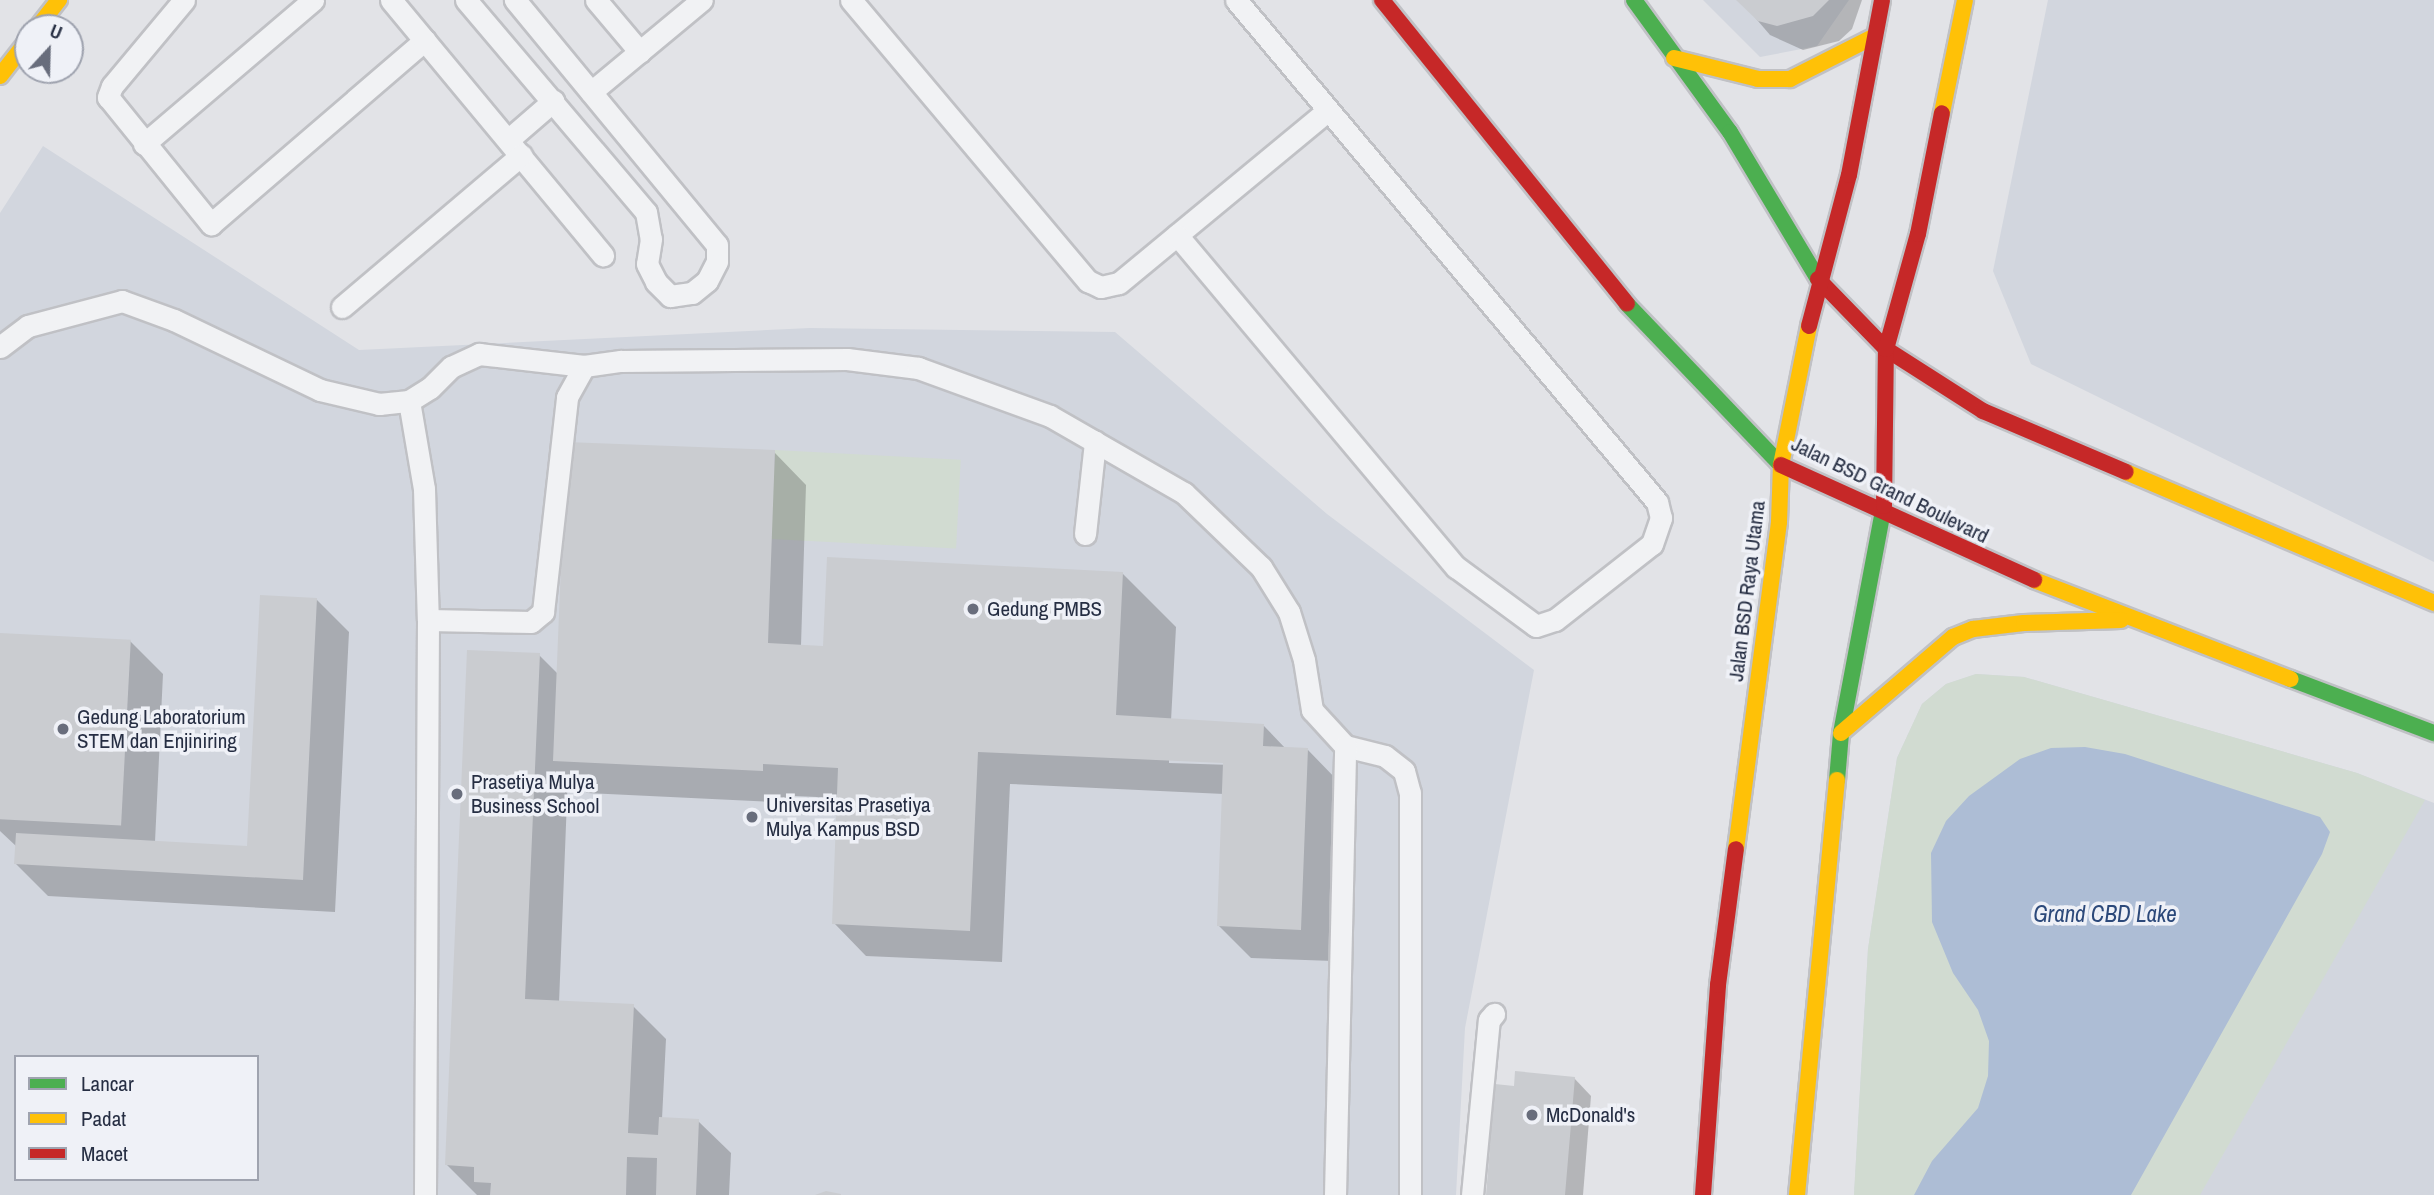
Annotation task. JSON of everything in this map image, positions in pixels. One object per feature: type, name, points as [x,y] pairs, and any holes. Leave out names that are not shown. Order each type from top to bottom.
[{"type":"main road","points":[[48,14],[59,0]]},
{"type":"main road","name":"Jalan BSD Grand Boulevard","points":[[1381,0],[1630,307],[1781,465],[1884,510],[1968,552],[2133,620],[2434,733]]},
{"type":"main road","points":[[1634,0],[1730,132],[1818,279],[1886,348],[1983,411],[2434,603]]},
{"type":"main road","name":"Jalan BSD Raya Utama","points":[[1703,1195],[1718,985],[1779,522],[1781,465],[1818,279],[1849,175],[1881,0]]},
{"type":"main road","points":[[1797,1195],[1841,733],[1884,510],[1886,348],[1918,234],[1965,0]]},
{"type":"main road","points":[[1674,58],[1758,79],[1790,79],[1873,37]]},
{"type":"main road","points":[[0,76],[14,58]]},
{"type":"main road","points":[[1841,733],[1954,636],[1973,629],[2024,623],[2133,620]]},
{"type":"lane","points":[[184,0],[112,86],[108,97],[211,224],[425,40]]},
{"type":"lane","points":[[144,144],[313,0]]},
{"type":"lane","points":[[391,0],[603,255]]},
{"type":"lane","points":[[466,0],[646,212],[650,239],[647,264],[656,282],[670,296],[692,293],[707,281],[717,261],[717,245],[515,0]]},
{"type":"lane","points":[[596,0],[640,52]]},
{"type":"lane","points":[[592,92],[702,0]]},
{"type":"lane","points":[[851,0],[1088,281],[1101,288],[1119,283],[1328,110]]},
{"type":"lane","points":[[1177,235],[1456,566],[1536,626],[1555,620],[1652,544],[1661,518],[1657,502],[1236,0]]},
{"type":"lane","points":[[342,307],[514,148],[553,102]]},
{"type":"lane","points":[[0,347],[28,326],[122,301],[174,320],[320,390],[379,404],[409,401],[430,388],[451,367],[479,354],[584,366],[621,361],[847,359],[918,368],[1050,416],[1184,493],[1261,567],[1289,612],[1304,660],[1312,710],[1345,746],[1385,756],[1404,771],[1410,793],[1410,1195]]},
{"type":"lane","points":[[428,620],[531,622],[544,612],[567,397],[584,366]]},
{"type":"lane","points":[[409,401],[424,489],[428,620],[425,1195]]},
{"type":"lane","points":[[1085,534],[1095,442]]},
{"type":"lane","points":[[1335,1195],[1345,746]]},
{"type":"lane","points":[[1472,1195],[1489,1020],[1494,1014]]},
{"type":"shaded area","points":[[1703,0],[1849,0],[1817,46],[1760,57]]},
{"type":"shaded area","points":[[2048,0],[2434,0],[2434,562],[2031,364],[1993,271]]},
{"type":"shaded area","name":"Universitas Prasetiya Mulya Kampus BSD","points":[[43,146],[359,350],[810,328],[1115,332],[1327,514],[1534,670],[1465,1028],[1456,1195],[0,1195],[0,213]]},
{"type":"shaded area","points":[[775,450],[961,460],[956,549],[770,539]]},
{"type":"shaded area","points":[[1976,674],[2024,677],[2357,773],[2434,803],[2434,1195],[1854,1195],[1868,949],[1897,758],[1922,704],[1946,684]]},
{"type":"shaded area","points":[[1976,674],[2024,677],[2357,773],[2425,800],[2200,1195],[1854,1195],[1868,949],[1897,758],[1922,704],[1946,684]]},
{"type":"water","name":"Grand CBD Lake","points":[[2085,747],[2125,754],[2320,817],[2330,832],[2322,854],[2131,1195],[1914,1195],[1932,1161],[1978,1108],[1988,1076],[1989,1041],[1978,1010],[1953,973],[1932,922],[1931,853],[1946,821],[1969,796],[2020,759],[2051,748]]},
{"type":"building","points":[[1736,0],[1829,0],[1813,16],[1777,26],[1758,21]]},
{"type":"building","points":[[566,442],[775,450],[768,643],[823,646],[827,557],[1123,572],[1116,715],[1264,724],[1263,746],[1308,748],[1301,930],[1217,926],[1223,763],[978,752],[970,931],[832,924],[838,768],[763,764],[763,771],[553,761]]},
{"type":"building","points":[[260,595],[317,598],[303,880],[14,864],[16,833],[247,846]]},
{"type":"building","name":"Gedung Laboratorium STEM dan Enjiniring","points":[[0,633],[131,640],[121,826],[0,819]]},
{"type":"building","points":[[467,650],[540,653],[525,999],[634,1004],[628,1133],[658,1135],[659,1117],[699,1119],[696,1195],[656,1195],[657,1158],[627,1157],[626,1195],[490,1195],[491,1183],[474,1182],[474,1167],[445,1165]]},
{"type":"building","name":"McDonald's","points":[[1515,1071],[1575,1077],[1565,1195],[1486,1195],[1495,1084],[1514,1086]]},
{"type":"building","points":[[826,1191],[841,1194],[841,1195],[815,1195]]},
{"type":"traffic: fast","points":[[1634,0],[1730,132],[1818,279]]},
{"type":"traffic: fast","points":[[1627,304],[1781,465]]},
{"type":"traffic: fast","points":[[1837,780],[1841,733],[1884,506]]},
{"type":"traffic: fast","points":[[2291,679],[2434,733]]},
{"type":"traffic: slow","points":[[48,14],[59,0]]},
{"type":"traffic: slow","points":[[1942,113],[1965,0]]},
{"type":"traffic: slow","points":[[1674,58],[1758,79],[1790,79],[1873,37]]},
{"type":"traffic: slow","points":[[0,76],[14,58]]},
{"type":"traffic: slow","points":[[1736,849],[1779,522],[1781,465],[1809,326]]},
{"type":"traffic: slow","points":[[2126,472],[2434,603]]},
{"type":"traffic: slow","points":[[2034,580],[2291,679]]},
{"type":"traffic: slow","points":[[1841,733],[1953,637],[1973,629],[2024,623],[2121,620]]},
{"type":"traffic: slow","points":[[1797,1195],[1837,780]]},
{"type":"traffic: jam","points":[[1382,0],[1627,304]]},
{"type":"traffic: jam","points":[[1809,326],[1849,175],[1882,0]]},
{"type":"traffic: jam","points":[[1884,506],[1886,349],[1918,234],[1942,113]]},
{"type":"traffic: jam","points":[[1818,279],[1886,349],[1983,411],[2126,472]]},
{"type":"traffic: jam","points":[[1781,465],[2034,580]]},
{"type":"traffic: jam","points":[[1703,1195],[1718,985],[1736,849]]},
{"type":"place","name":"Gedung PMBS","points":[[973,609]]},
{"type":"place","name":"Gedung Laboratorium STEM dan Enjiniring","points":[[63,729]]},
{"type":"place","name":"Prasetiya Mulya Business School","points":[[457,794]]},
{"type":"place","name":"Universitas Prasetiya Mulya Kampus BSD","points":[[752,817]]},
{"type":"place","name":"McDonald's","points":[[1532,1115]]}]
